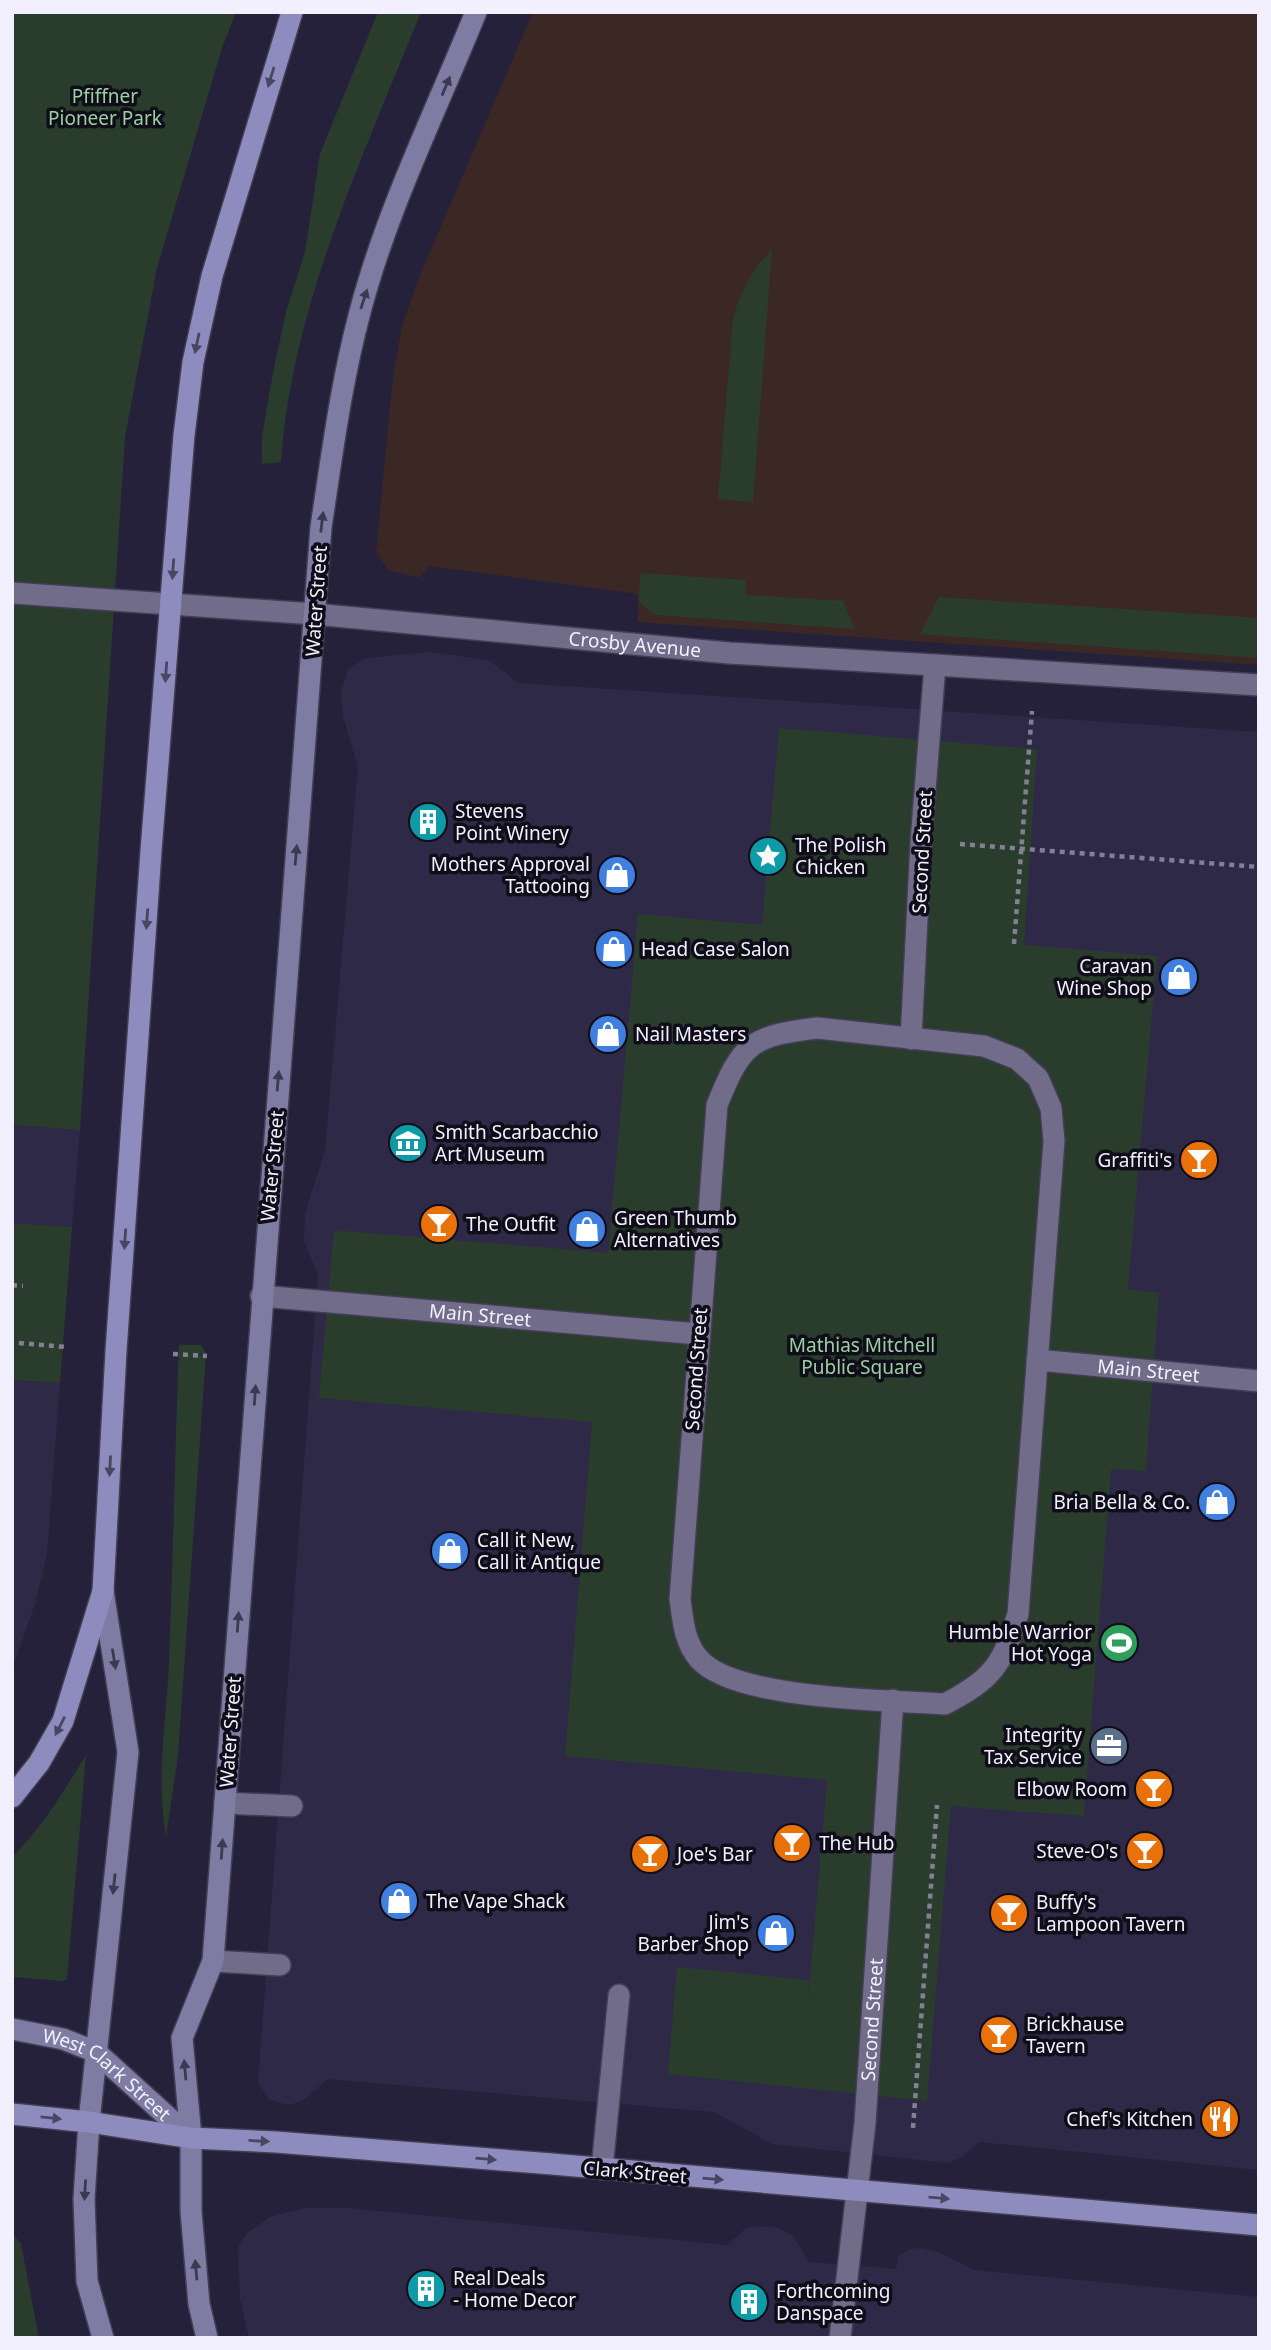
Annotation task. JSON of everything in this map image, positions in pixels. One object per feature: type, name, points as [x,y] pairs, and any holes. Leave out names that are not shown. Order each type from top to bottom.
[{"type":"main road","points":[[12,1797],[39,1763],[63,1721],[103,1591],[117,1332],[184,435],[193,362],[212,276],[292,12]]},
{"type":"main road","name":"Clark Street","points":[[12,2114],[89,2122],[191,2138],[276,2142],[1259,2225]]},
{"type":"street","name":"Water Street","points":[[207,2338],[199,2304],[191,2211],[191,2138],[183,2038],[213,1961],[321,527],[341,393],[360,309],[394,209],[476,12]]},
{"type":"street","name":"Crosby Avenue","points":[[12,593],[314,614],[729,653],[1259,685]]},
{"type":"street","name":"Second Street","points":[[911,1039],[921,841],[935,665]]},
{"type":"street","name":"Second Street","points":[[817,1028],[911,1039],[984,1046],[1017,1059],[1038,1079],[1051,1108],[1054,1141],[1018,1614],[996,1669],[973,1690],[945,1704],[758,1688],[722,1677],[699,1659],[684,1634],[680,1599],[717,1105],[731,1071],[750,1046],[778,1033],[817,1028]]},
{"type":"street","name":"Main Street","points":[[261,1296],[698,1334]]},
{"type":"street","name":"Main Street","points":[[1037,1360],[1259,1381]]},
{"type":"street","points":[[103,1591],[128,1752],[89,2122],[84,2199],[88,2281],[103,2338]]},
{"type":"street","name":"Second Street","points":[[840,2338],[858,2191],[893,1700]]},
{"type":"street","points":[[225,1803],[292,1806]]},
{"type":"street","points":[[213,1961],[280,1965]]},
{"type":"street","points":[[602,2169],[619,1995]]},
{"type":"street","name":"West Clark Street","points":[[12,2029],[63,2039],[96,2052],[191,2138]]},
{"type":"path","points":[[1014,944],[1035,671]]},
{"type":"path","points":[[921,841],[1259,867]]},
{"type":"path","points":[[12,1285],[23,1286]]},
{"type":"path","points":[[19,1343],[66,1347]]},
{"type":"path","points":[[173,1354],[207,1356]]},
{"type":"path","points":[[913,2128],[937,1805]]},
{"type":"shaded area","points":[[533,12],[1259,12],[1259,665],[638,622],[638,594],[429,566],[420,578],[388,570],[376,552],[393,377],[402,325],[420,275]]},
{"type":"shaded area","points":[[431,652],[488,660],[519,683],[1259,732],[1259,2170],[980,2142],[962,2157],[948,2163],[772,2144],[714,2112],[328,2079],[302,2101],[289,2105],[270,2100],[258,2083],[318,1275],[304,1241],[305,1213],[325,1151],[358,766],[343,717],[341,691],[349,668],[366,658]]},
{"type":"shaded area","points":[[12,1125],[80,1130],[72,1227],[12,1223]]},
{"type":"shaded area","points":[[12,1380],[60,1383],[47,1554],[35,1604],[12,1670]]},
{"type":"shaded area","points":[[305,2208],[349,2208],[727,2245],[745,2229],[758,2226],[779,2228],[793,2236],[809,2262],[896,2269],[898,2257],[908,2250],[920,2248],[938,2252],[974,2270],[1259,2297],[1259,2338],[249,2338],[240,2299],[238,2247],[248,2232],[272,2216]]},
{"type":"green space","name":"Pfiffner Pioneer Park","points":[[12,12],[236,12],[222,48],[157,268],[125,437],[80,1130],[12,1125]]},
{"type":"green space","points":[[378,12],[421,12],[354,177],[315,289],[299,346],[281,462],[262,464],[262,436],[273,373],[286,312],[305,252],[320,154]]},
{"type":"green space","points":[[772,249],[753,502],[718,499],[733,318],[748,281]]},
{"type":"green space","points":[[640,573],[746,580],[746,595],[843,601],[855,629],[657,615],[639,602]]},
{"type":"green space","points":[[939,597],[1259,618],[1259,658],[920,634]]},
{"type":"green space","name":"Mathias Mitchell Public Square","points":[[779,728],[1037,749],[1024,945],[1157,956],[1128,1289],[1159,1293],[1146,1471],[1111,1469],[1084,1816],[951,1806],[927,2101],[668,2074],[677,1967],[809,1980],[808,2002],[827,1780],[565,1756],[592,1422],[319,1398],[334,1230],[608,1253],[638,914],[762,925]]},
{"type":"green space","points":[[12,1223],[72,1227],[60,1383],[12,1380]]},
{"type":"green space","points":[[179,1345],[201,1345],[206,1353],[178,1755],[166,1837],[162,1771],[169,1663]]},
{"type":"green space","points":[[86,1755],[67,1979],[62,1981],[12,1977],[12,1857],[43,1821]]},
{"type":"green space","points":[[12,2233],[21,2244],[39,2338],[12,2338]]},
{"type":"place","name":"Stevens Point Winery","points":[[428,822]]},
{"type":"place","name":"The Polish Chicken","points":[[768,856]]},
{"type":"place","name":"Mothers Approval Tattooing","points":[[617,875]]},
{"type":"place","name":"Head Case Salon","points":[[614,949]]},
{"type":"place","name":"Caravan Wine Shop","points":[[1179,977]]},
{"type":"place","name":"Nail Masters","points":[[608,1034]]},
{"type":"place","name":"Smith Scarbacchio Art Museum","points":[[408,1143]]},
{"type":"place","name":"Graffiti's","points":[[1199,1160]]},
{"type":"place","name":"The Outfit","points":[[439,1224]]},
{"type":"place","name":"Green Thumb Alternatives","points":[[587,1229]]},
{"type":"place","name":"Bria Bella & Co.","points":[[1217,1502]]},
{"type":"place","name":"Call it New, Call it Antique","points":[[450,1551]]},
{"type":"place","name":"Humble Warrior Hot Yoga","points":[[1119,1643]]},
{"type":"place","name":"Integrity Tax Service","points":[[1109,1746]]},
{"type":"place","name":"Elbow Room","points":[[1154,1789]]},
{"type":"place","name":"The Hub","points":[[792,1843]]},
{"type":"place","name":"Steve-O's","points":[[1145,1851]]},
{"type":"place","name":"Joe's Bar","points":[[650,1854]]},
{"type":"place","name":"The Vape Shack","points":[[399,1901]]},
{"type":"place","name":"Buffy's Lampoon Tavern","points":[[1009,1913]]},
{"type":"place","name":"Jim's Barber Shop","points":[[776,1933]]},
{"type":"place","name":"Brickhause Tavern","points":[[999,2035]]},
{"type":"place","name":"Chef's Kitchen","points":[[1220,2119]]},
{"type":"place","name":"Real Deals - Home Decor","points":[[426,2289]]},
{"type":"place","name":"Forthcoming Danspace","points":[[749,2302]]}]
